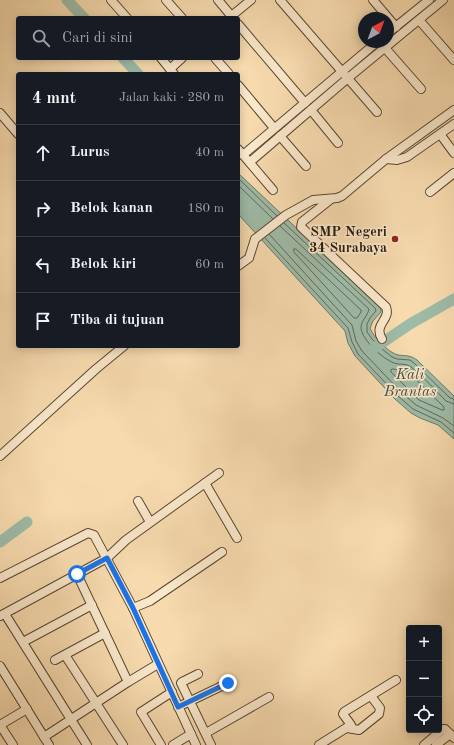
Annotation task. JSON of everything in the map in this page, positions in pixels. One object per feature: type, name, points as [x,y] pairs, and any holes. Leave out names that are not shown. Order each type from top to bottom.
[{"type":"street","points":[[111,0],[125,16]]},
{"type":"street","points":[[166,0],[180,16]]},
{"type":"street","points":[[218,0],[230,16]]},
{"type":"street","points":[[232,16],[251,0]]},
{"type":"street","points":[[280,0],[377,112]]},
{"type":"street","points":[[373,0],[396,26],[429,0]]},
{"type":"street","points":[[394,41],[443,0]]},
{"type":"street","points":[[419,20],[454,60]]},
{"type":"street","points":[[240,26],[304,103]]},
{"type":"street","points":[[273,190],[241,152],[274,128],[370,48]]},
{"type":"street","points":[[250,162],[385,48],[421,89]]},
{"type":"street","points":[[163,60],[172,71],[180,60]]},
{"type":"street","points":[[217,60],[227,72]]},
{"type":"street","points":[[240,87],[274,128]]},
{"type":"street","points":[[311,110],[338,143]]},
{"type":"street","points":[[240,265],[249,258],[255,239],[286,215],[313,200],[331,199],[342,196],[386,159],[454,110]]},
{"type":"street","points":[[0,113],[16,132]]},
{"type":"street","points":[[386,159],[397,160],[407,157],[454,124]]},
{"type":"street","points":[[440,134],[454,153]]},
{"type":"street","points":[[280,136],[306,166]]},
{"type":"street","points":[[430,192],[454,174]]},
{"type":"street","points":[[331,199],[302,222],[301,227],[386,307],[387,314],[379,329],[379,334],[382,339]]},
{"type":"street","points":[[0,456],[96,368],[121,348]]},
{"type":"street","points":[[87,745],[23,642],[2,615],[107,558],[150,522],[219,473]]},
{"type":"street","points":[[205,483],[237,538]]},
{"type":"street","points":[[138,501],[150,522]]},
{"type":"street","points":[[0,578],[88,533],[94,535],[138,606],[158,664],[172,692],[185,704],[206,733],[211,745]]},
{"type":"street","points":[[138,606],[150,601],[222,552]]},
{"type":"street","points":[[77,574],[128,682]]},
{"type":"street","points":[[23,642],[92,605]]},
{"type":"street","points":[[54,660],[105,633]]},
{"type":"street","points":[[65,655],[123,745]]},
{"type":"street","points":[[44,737],[158,664]]},
{"type":"street","points":[[0,666],[49,745]]},
{"type":"street","points":[[196,745],[191,734],[181,682],[198,674]]},
{"type":"street","points":[[319,745],[351,725],[344,712],[396,680]]},
{"type":"street","points":[[185,704],[228,683]]},
{"type":"street","points":[[161,745],[141,713],[172,692]]},
{"type":"street","points":[[347,728],[358,730],[379,714],[380,708],[371,696]]},
{"type":"street","points":[[206,733],[269,697]]},
{"type":"street","points":[[13,745],[0,725],[27,709]]},
{"type":"street","points":[[173,745],[191,734]]},
{"type":"street","points":[[424,745],[449,734]]},
{"type":"street","points":[[436,745],[449,734]]},
{"type":"water","name":"Kali Brantas","points":[[240,175],[378,305],[381,312],[373,321],[370,328],[374,336],[394,354],[415,358],[454,396],[454,439],[438,425],[411,413],[395,399],[355,356],[348,343],[345,331],[240,216]]},
{"type":"waterway","name":"Kali Brantas","points":[[67,0],[82,16]]},
{"type":"waterway","name":"Kali Brantas","points":[[125,60],[136,72]]},
{"type":"waterway","points":[[373,349],[410,324],[454,299]]},
{"type":"waterway","points":[[0,542],[27,522]]},
{"type":"place","name":"SMP Negeri 34 Surabaya","points":[[395,239]]},
{"type":"route","points":[[77,574],[107,558],[133,608],[178,707],[228,683]]}]
